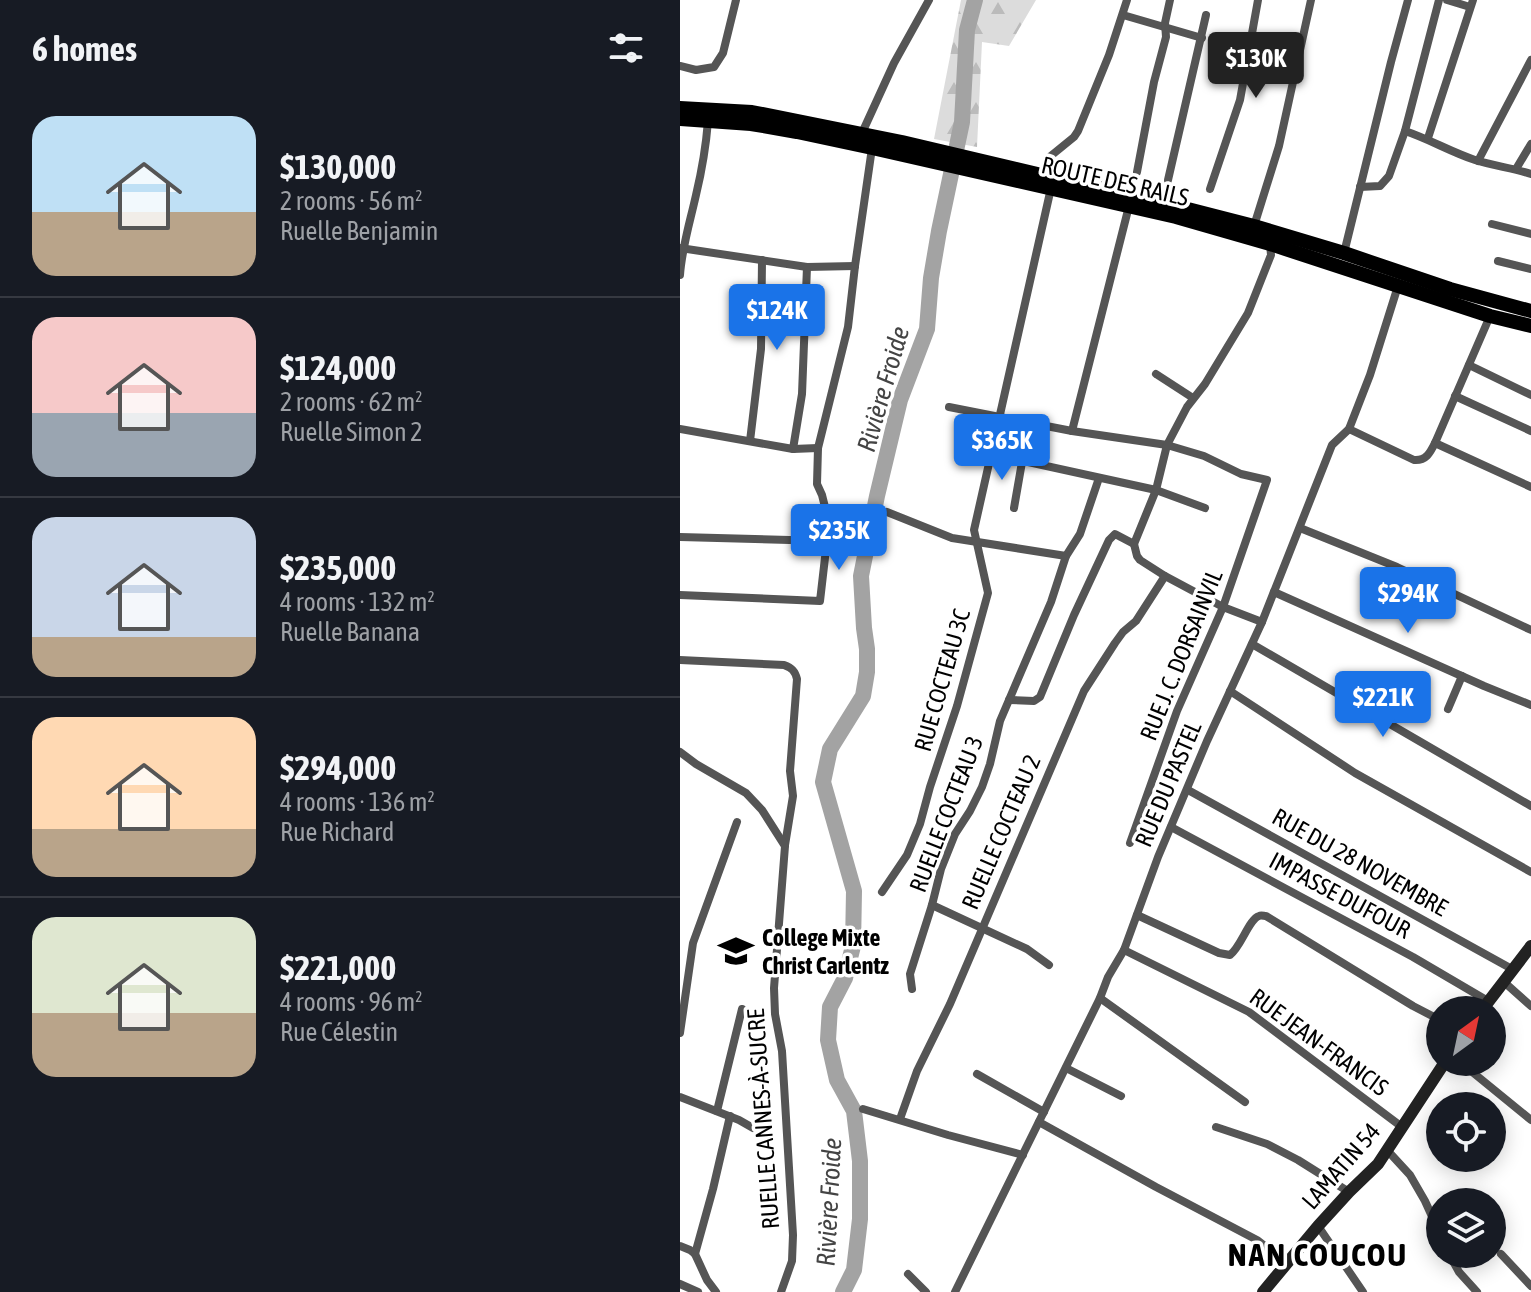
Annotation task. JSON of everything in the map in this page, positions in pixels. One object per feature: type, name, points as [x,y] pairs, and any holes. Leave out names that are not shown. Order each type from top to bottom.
[{"type":"main road","name":"ROUTE DES RAILS","points":[[680,108],[752,112],[862,133],[900,148],[1048,182],[1191,221],[1490,316],[1531,326]]},
{"type":"main road","name":"ROUTE DES RAILS","points":[[680,119],[751,124],[872,148],[900,148]]},
{"type":"main road","name":"ROUTE DES RAILS","points":[[1048,182],[1117,190],[1254,226],[1450,289],[1531,311]]},
{"type":"street","points":[[680,66],[696,70],[714,67],[723,53],[736,0]]},
{"type":"street","points":[[862,133],[894,63],[929,0]]},
{"type":"street","name":"RUE COCTEAU 3C","points":[[882,892],[907,855],[920,824],[988,593],[974,530],[1048,182],[1047,159],[1078,131],[1109,55],[1127,0]]},
{"type":"street","points":[[1137,172],[1166,37],[1170,0]]},
{"type":"street","points":[[1210,189],[1240,100],[1258,0]]},
{"type":"street","points":[[1254,226],[1279,146],[1311,0]]},
{"type":"street","points":[[1344,253],[1408,0]]},
{"type":"street","points":[[1360,187],[1375,188],[1389,176],[1405,131],[1439,0]]},
{"type":"street","points":[[1428,138],[1472,4],[1447,0]]},
{"type":"street","points":[[1123,15],[1202,38]]},
{"type":"street","points":[[1168,180],[1206,15]]},
{"type":"street","points":[[1478,161],[1531,60]]},
{"type":"street","points":[[680,275],[681,248],[702,166],[708,121]]},
{"type":"street","points":[[1405,131],[1478,161],[1531,174]]},
{"type":"street","points":[[1516,169],[1531,144]]},
{"type":"street","points":[[680,595],[820,601],[829,523],[817,484],[818,448],[848,327],[872,148]]},
{"type":"street","points":[[1072,431],[1129,206]]},
{"type":"street","points":[[1492,224],[1531,234]]},
{"type":"street","points":[[1262,622],[1223,607],[1165,576],[1140,560],[1134,544],[1156,490],[1167,445],[1193,398],[1205,384],[1248,313],[1271,255],[1270,244]]},
{"type":"street","points":[[681,248],[807,267],[855,266]]},
{"type":"street","points":[[750,441],[761,349],[762,260]]},
{"type":"street","points":[[1498,261],[1531,269]]},
{"type":"street","points":[[793,449],[802,394],[807,267]]},
{"type":"street","name":"RUE DU PASTEL","points":[[955,1292],[1124,950],[1158,857],[1262,622],[1332,445],[1349,429],[1398,286]]},
{"type":"street","points":[[1349,429],[1414,460],[1426,458],[1490,316]]},
{"type":"street","points":[[1469,365],[1531,395]]},
{"type":"street","points":[[1156,374],[1193,398]]},
{"type":"street","points":[[1455,396],[1531,431]]},
{"type":"street","points":[[949,407],[1072,431],[1167,445]]},
{"type":"street","points":[[680,429],[793,449],[818,448]]},
{"type":"street","points":[[1435,443],[1531,487]]},
{"type":"street","name":"RUE J. C. DORSAINVIL","points":[[1130,843],[1177,711],[1223,607],[1267,480],[1241,474],[1204,456],[1167,445]]},
{"type":"street","points":[[991,454],[1156,490],[1205,508]]},
{"type":"street","points":[[1014,508],[1022,462]]},
{"type":"street","name":"RUELLE COCTEAU 3","points":[[912,989],[910,974],[941,869],[955,834],[982,787],[1000,721],[1051,602],[1066,556],[1080,534],[1099,478]]},
{"type":"street","points":[[887,512],[952,538],[1066,556]]},
{"type":"street","points":[[1300,528],[1397,567],[1531,630]]},
{"type":"street","points":[[1009,700],[1034,701],[1040,697],[1109,540],[1115,534],[1134,544]]},
{"type":"street","points":[[680,537],[826,541]]},
{"type":"street","name":"RUELLE COCTEAU 2","points":[[900,1119],[917,1071],[950,1004],[1084,691],[1165,576]]},
{"type":"street","points":[[1274,592],[1531,705]]},
{"type":"street","points":[[1252,644],[1531,806]]},
{"type":"street","name":"RUELLE CANNES-À-SUCRE","points":[[680,660],[784,665],[796,674],[797,679],[790,771],[793,796],[785,846],[774,988],[782,1051],[793,1235],[790,1269],[781,1292]]},
{"type":"street","points":[[1448,709],[1462,676]]},
{"type":"street","points":[[1230,691],[1355,773],[1531,872]]},
{"type":"street","points":[[680,752],[746,793],[762,810],[785,846]]},
{"type":"street","name":"RUE DU 28 NOVEMBRE","points":[[1188,790],[1512,969]]},
{"type":"street","points":[[681,1027],[691,955],[702,913],[737,822]]},
{"type":"street","name":"IMPASSE DUFOUR","points":[[1171,827],[1413,957],[1470,996]]},
{"type":"street","points":[[932,905],[1027,949],[1049,965]]},
{"type":"street","points":[[1137,915],[1219,953],[1230,955],[1238,948],[1255,918],[1266,916],[1426,1013]]},
{"type":"street","points":[[1493,996],[1531,946]]},
{"type":"street","points":[[680,950],[691,955]]},
{"type":"street","name":"RUE JEAN-FRANCIS","points":[[1124,950],[1249,1012],[1402,1127]]},
{"type":"street","points":[[1504,982],[1531,1006]]},
{"type":"street","points":[[1100,998],[1245,1102]]},
{"type":"street","points":[[717,1111],[742,1009]]},
{"type":"street","points":[[1066,1068],[1121,1096]]},
{"type":"street","points":[[977,1074],[1044,1112]]},
{"type":"street","name":"LAMATIN 54","points":[[1263,1292],[1318,1226],[1378,1164],[1436,1076]]},
{"type":"street","points":[[1477,1076],[1531,1120]]},
{"type":"street","points":[[680,1097],[753,1128]]},
{"type":"street","points":[[863,1109],[1023,1155]]},
{"type":"street","points":[[695,1254],[730,1116]]},
{"type":"street","points":[[1039,1122],[1257,1240],[1288,1264]]},
{"type":"street","points":[[1216,1127],[1267,1144],[1349,1192]]},
{"type":"street","points":[[1387,1150],[1410,1175],[1426,1203]]},
{"type":"street","points":[[1318,1226],[1363,1292]]},
{"type":"street","points":[[680,1246],[695,1254],[716,1292]]},
{"type":"street","points":[[1506,1259],[1531,1286]]},
{"type":"street","points":[[1457,1268],[1477,1292]]},
{"type":"street","points":[[908,1274],[926,1292]]},
{"type":"street","points":[[680,1284],[698,1292],[707,1280]]},
{"type":"green space","points":[[961,0],[1036,0],[1009,46],[982,42],[977,147],[934,139]]},
{"type":"waterway","name":"Rivière Froide","points":[[843,1292],[854,1270],[860,1219],[860,1161],[854,1111],[837,1080],[828,1040],[830,1007],[845,978],[853,946],[854,891],[823,782],[830,749],[863,696],[867,649],[861,576],[900,400],[927,329],[931,278],[962,122],[967,30],[975,0]]},
{"type":"place","name":"College Mixte Christ Carlentz","points":[[736,951]]},
{"type":"district","name":"NAN COUCOU","points":[[1318,1254]]}]
